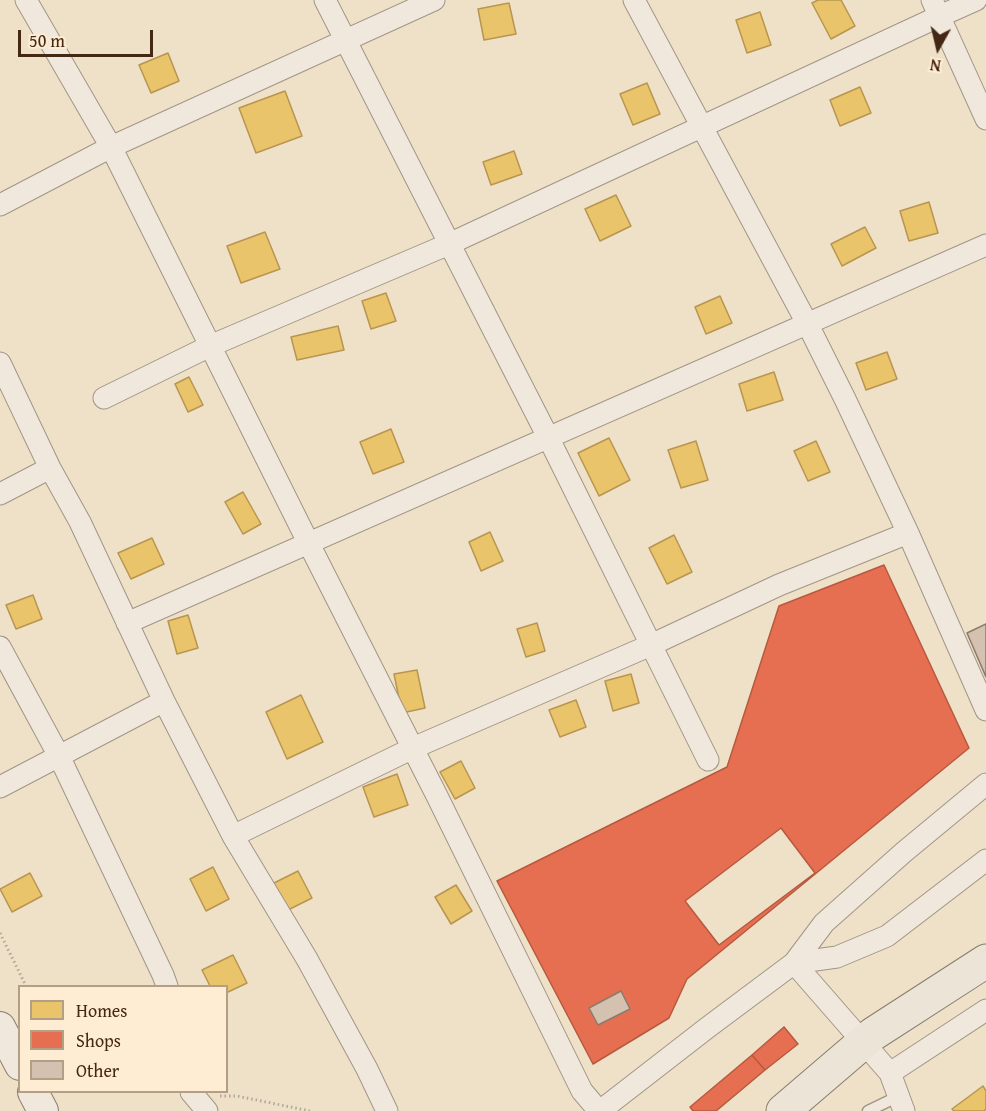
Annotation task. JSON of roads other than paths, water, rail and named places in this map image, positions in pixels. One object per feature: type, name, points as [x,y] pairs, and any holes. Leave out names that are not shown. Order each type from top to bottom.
[{"type":"main road","points":[[783,1111],[873,1034],[986,961]]},
{"type":"street","points":[[26,0],[111,147],[413,748],[582,1091],[599,1111],[794,963],[824,923],[986,784]]},
{"type":"street","points":[[325,0],[549,439],[708,760]]},
{"type":"street","points":[[0,205],[111,147],[434,0]]},
{"type":"street","points":[[634,0],[808,325],[845,399],[908,533],[986,710]]},
{"type":"street","points":[[104,398],[210,346],[449,244],[702,127],[936,8],[976,0]]},
{"type":"street","points":[[936,8],[986,119]]},
{"type":"street","points":[[127,623],[986,245]]},
{"type":"street","points":[[0,363],[50,468],[80,522],[164,701],[233,836],[307,959],[367,1069],[387,1111]]},
{"type":"street","points":[[0,494],[50,468]]},
{"type":"street","points":[[233,836],[413,748],[651,645],[779,585],[908,533]]},
{"type":"street","points":[[0,647],[59,756],[166,985]]},
{"type":"street","points":[[0,787],[164,701]]},
{"type":"street","points":[[794,963],[837,957],[887,936],[986,860]]},
{"type":"street","points":[[794,963],[890,1072],[902,1103]]},
{"type":"street","points":[[890,1072],[986,1010]]},
{"type":"street","points":[[0,1027],[18,1061]]},
{"type":"street","points":[[34,1093],[43,1111]]},
{"type":"street","points":[[193,1093],[212,1103]]},
{"type":"lane","points":[[868,1111],[902,1103]]}]
